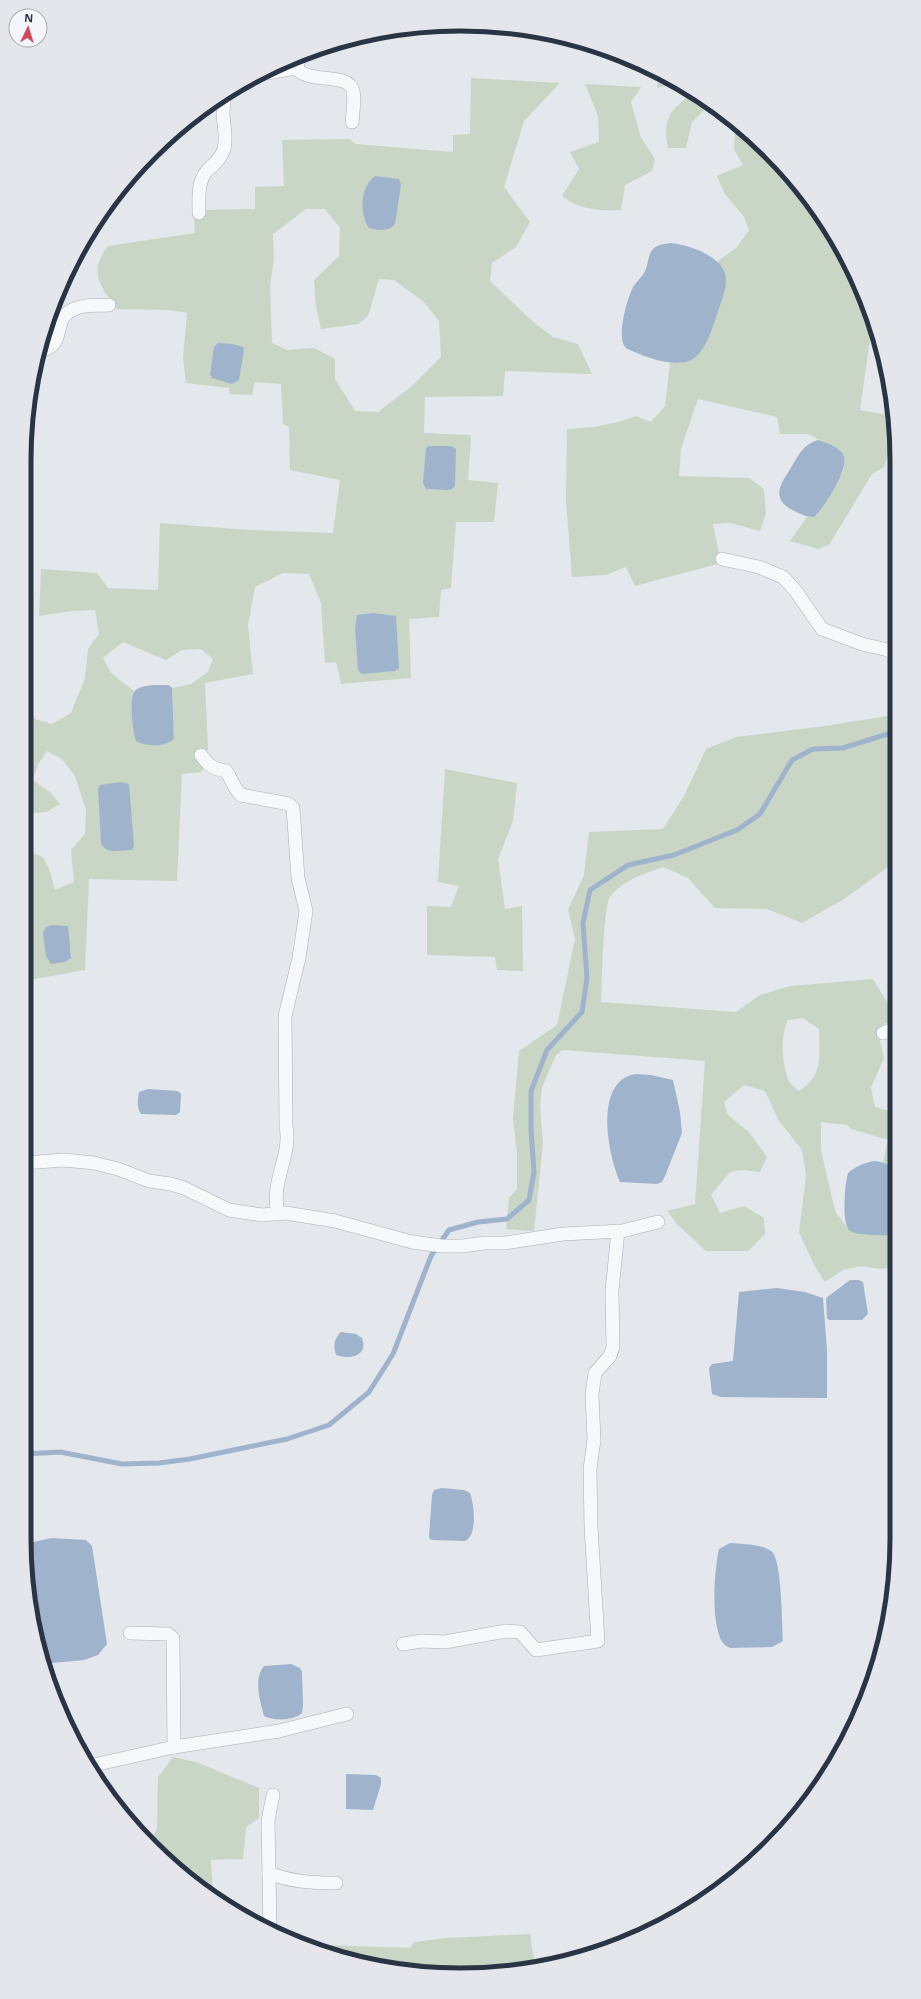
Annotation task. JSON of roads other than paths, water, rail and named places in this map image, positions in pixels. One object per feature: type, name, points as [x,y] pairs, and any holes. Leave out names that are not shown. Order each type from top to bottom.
[{"type":"street","points":[[296,68],[297,63]]},
{"type":"street","points":[[281,71],[296,68]]},
{"type":"street","points":[[296,68],[301,75],[314,78],[337,79],[345,81],[349,84],[352,89],[353,96],[352,122]]},
{"type":"street","points":[[199,213],[199,190],[202,180],[206,172],[220,158],[224,149],[226,139],[223,114],[224,102]]},
{"type":"street","points":[[46,349],[54,345],[58,339],[61,322],[65,314],[70,310],[78,307],[109,305]]},
{"type":"street","points":[[722,559],[759,567],[783,577],[795,590],[822,629],[862,644],[890,651]]},
{"type":"street","points":[[201,755],[208,765],[215,769],[226,771],[234,783],[236,790],[241,795],[289,804],[293,808],[298,878],[306,911],[299,958],[285,1016],[286,1126],[288,1137],[276,1186],[275,1200],[278,1213]]},
{"type":"street","points":[[31,1162],[64,1160],[94,1163],[118,1169],[149,1181],[171,1184],[184,1188],[229,1210],[262,1215],[286,1212],[335,1221],[412,1242],[442,1246],[504,1243],[564,1234],[618,1231],[658,1222]]},
{"type":"street","points":[[404,1644],[422,1641],[445,1642],[506,1631],[520,1632],[536,1650],[598,1641],[591,1527],[590,1469],[594,1440],[592,1394],[595,1373],[610,1356],[613,1347],[612,1291],[618,1231]]},
{"type":"street","points":[[130,1634],[168,1634],[173,1638],[174,1747]]},
{"type":"street","points":[[96,1765],[174,1747],[279,1730],[347,1714]]},
{"type":"street","points":[[270,1923],[268,1821],[273,1795]]},
{"type":"street","points":[[269,1874],[311,1883],[336,1883]]},
{"type":"water","points":[[375,176],[399,179],[401,185],[395,224],[392,227],[379,230],[369,228],[363,208],[366,187]]},
{"type":"water","points":[[671,243],[687,246],[714,259],[725,273],[726,282],[720,306],[704,346],[693,359],[678,363],[660,361],[628,349],[624,345],[622,338],[625,310],[633,287],[646,270],[650,253],[654,248],[662,244]]},
{"type":"water","points":[[218,343],[232,344],[243,347],[244,350],[239,380],[232,384],[212,378],[210,374],[214,347]]},
{"type":"water","points":[[818,440],[840,450],[844,456],[845,462],[835,488],[814,517],[811,517],[794,511],[786,506],[779,496],[784,479],[800,454],[805,447]]},
{"type":"water","points":[[429,446],[451,446],[456,449],[455,485],[451,490],[426,489],[423,483],[426,448]]},
{"type":"water","points":[[373,613],[396,616],[399,668],[395,671],[362,674],[358,670],[355,629],[357,615]]},
{"type":"water","points":[[169,685],[172,688],[174,739],[161,745],[150,745],[136,741],[133,724],[132,702],[134,692],[143,687]]},
{"type":"water","points":[[121,782],[129,784],[134,846],[132,850],[118,851],[106,849],[101,843],[98,789],[100,785]]},
{"type":"water","points":[[51,925],[68,926],[71,958],[65,962],[51,964],[46,956],[43,933],[46,927]]},
{"type":"water","points":[[31,1042],[33,1042],[31,1055]]},
{"type":"water","points":[[635,1074],[651,1075],[673,1080],[680,1112],[682,1133],[665,1176],[662,1182],[657,1184],[620,1182],[611,1155],[607,1121],[613,1090],[622,1080]]},
{"type":"water","points":[[148,1089],[178,1091],[181,1094],[180,1112],[176,1115],[141,1114],[138,1106],[139,1092]]},
{"type":"water","points":[[874,1161],[882,1162],[890,1167],[890,1233],[887,1235],[868,1235],[850,1231],[845,1220],[845,1194],[848,1173],[854,1168]]},
{"type":"water","points":[[850,1280],[859,1280],[863,1282],[868,1314],[862,1320],[829,1320],[827,1318],[826,1298]]},
{"type":"water","points":[[777,1288],[805,1292],[823,1298],[827,1350],[827,1398],[721,1397],[712,1394],[709,1368],[712,1364],[733,1361],[739,1292]]},
{"type":"water","points":[[341,1332],[356,1334],[362,1338],[363,1349],[360,1353],[352,1357],[336,1355],[335,1342]]},
{"type":"water","points":[[442,1488],[464,1490],[470,1493],[473,1504],[474,1519],[472,1533],[465,1541],[431,1540],[429,1537],[432,1495],[434,1490]]},
{"type":"water","points":[[51,1538],[86,1540],[92,1546],[107,1644],[98,1655],[84,1660],[50,1663],[39,1622],[32,1567],[31,1543]]},
{"type":"water","points":[[730,1543],[764,1547],[772,1552],[775,1558],[780,1580],[783,1641],[772,1647],[730,1648],[721,1640],[716,1620],[714,1595],[716,1570],[719,1549]]},
{"type":"water","points":[[291,1664],[300,1668],[302,1672],[302,1713],[289,1719],[268,1718],[264,1716],[258,1690],[261,1672],[264,1666]]},
{"type":"water","points":[[346,1774],[376,1775],[381,1778],[381,1784],[373,1810],[346,1809]]},
{"type":"waterway","points":[[31,1454],[60,1452],[122,1464],[159,1463],[190,1459],[287,1439],[329,1425],[369,1392],[393,1354],[431,1256],[449,1230],[478,1222],[507,1219],[529,1200],[534,1172],[531,1130],[531,1091],[547,1050],[582,1012],[587,978],[583,923],[590,890],[628,865],[674,855],[737,830],[760,814],[792,760],[813,749],[843,748],[890,733]]}]
